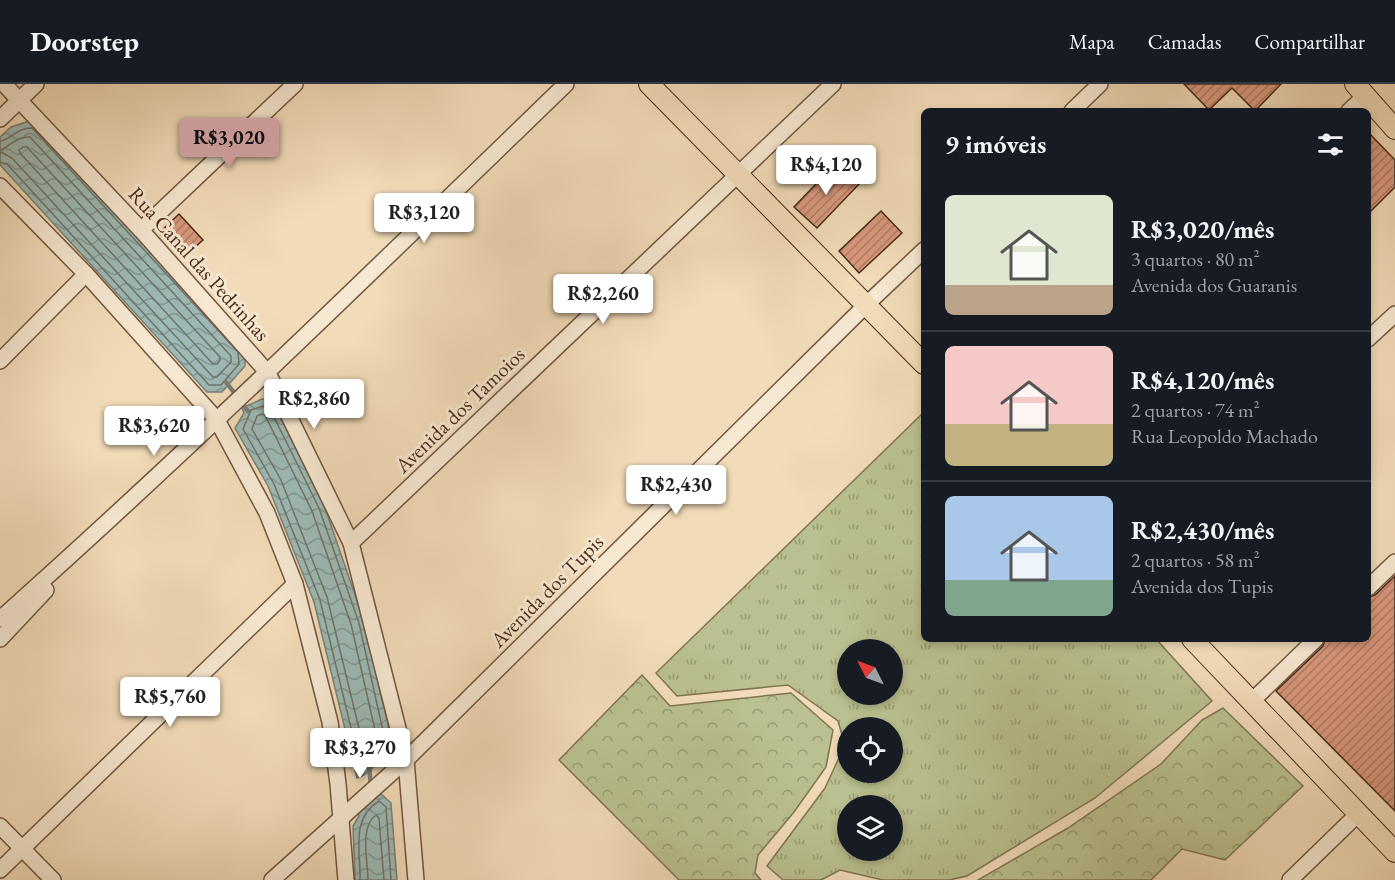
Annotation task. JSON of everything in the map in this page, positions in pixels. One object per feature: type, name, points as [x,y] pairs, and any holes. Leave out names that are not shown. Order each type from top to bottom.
[{"type":"main road","points":[[650,84],[921,361]]},
{"type":"main road","points":[[1360,90],[1395,129]]},
{"type":"main road","points":[[1195,642],[1395,852]]},
{"type":"street","name":"Rua Canal das Pedrinhas","points":[[4,84],[17,103],[141,230],[264,377],[351,543],[402,764],[416,880]]},
{"type":"street","points":[[0,119],[36,84]]},
{"type":"street","points":[[141,230],[295,84]]},
{"type":"street","points":[[0,619],[114,518],[264,377],[566,84]]},
{"type":"street","name":"Avenida dos Tamoios","points":[[351,543],[833,84]]},
{"type":"street","points":[[1075,108],[1100,84]]},
{"type":"street","points":[[1351,108],[1360,90]]},
{"type":"street","points":[[0,186],[222,416],[267,513],[295,584],[330,722],[339,784],[346,880]]},
{"type":"street","name":"Avenida dos Tupis","points":[[272,880],[402,764],[921,253]]},
{"type":"street","points":[[0,362],[86,273]]},
{"type":"street","points":[[1371,336],[1395,314]]},
{"type":"street","points":[[0,639],[114,518]]},
{"type":"street","points":[[1371,585],[1395,562]]},
{"type":"street","points":[[0,870],[295,584]]},
{"type":"street","points":[[1252,701],[1313,642]]},
{"type":"street","points":[[1290,880],[1359,813]]},
{"type":"street","points":[[0,826],[53,880]]},
{"type":"green space","points":[[921,415],[921,642],[1159,642],[1212,701],[1095,798],[967,876],[949,880],[883,880],[840,870],[821,880],[783,880],[767,866],[825,788],[837,762],[837,783],[903,783],[903,717],[837,717],[837,720],[788,685],[677,696],[656,673]]},
{"type":"green space","points":[[642,675],[670,706],[791,693],[833,730],[826,767],[794,812],[758,855],[755,873],[761,880],[679,880],[559,760]]},
{"type":"green space","points":[[1223,708],[1303,786],[1225,860],[1182,849],[1151,880],[978,880],[1068,828],[1161,764],[1202,720]]},
{"type":"water","points":[[32,120],[245,351],[245,366],[222,392],[207,392],[0,165],[0,137],[11,127]]},
{"type":"water","points":[[262,399],[272,400],[324,505],[364,621],[392,742],[373,768],[357,778],[314,602],[268,486],[235,428],[244,413],[242,408]]},
{"type":"water","points":[[379,792],[391,803],[397,880],[355,880],[353,826],[359,816],[358,813]]},
{"type":"building","points":[[1184,84],[1281,84],[1258,108],[1252,108],[1232,88],[1211,108],[1207,108]]},
{"type":"building","points":[[1371,135],[1395,160],[1395,187],[1371,211]]},
{"type":"building","points":[[836,163],[859,184],[817,228],[794,207]]},
{"type":"building","points":[[881,211],[902,233],[859,273],[839,251]]},
{"type":"building","points":[[179,214],[203,240],[183,258],[159,233]]},
{"type":"building","points":[[1395,576],[1395,811],[1276,691],[1323,646],[1324,642],[1371,642],[1371,596]]},
{"type":"waterway","points":[[226,382],[248,411]]},
{"type":"waterway","points":[[369,765],[371,787]]}]
